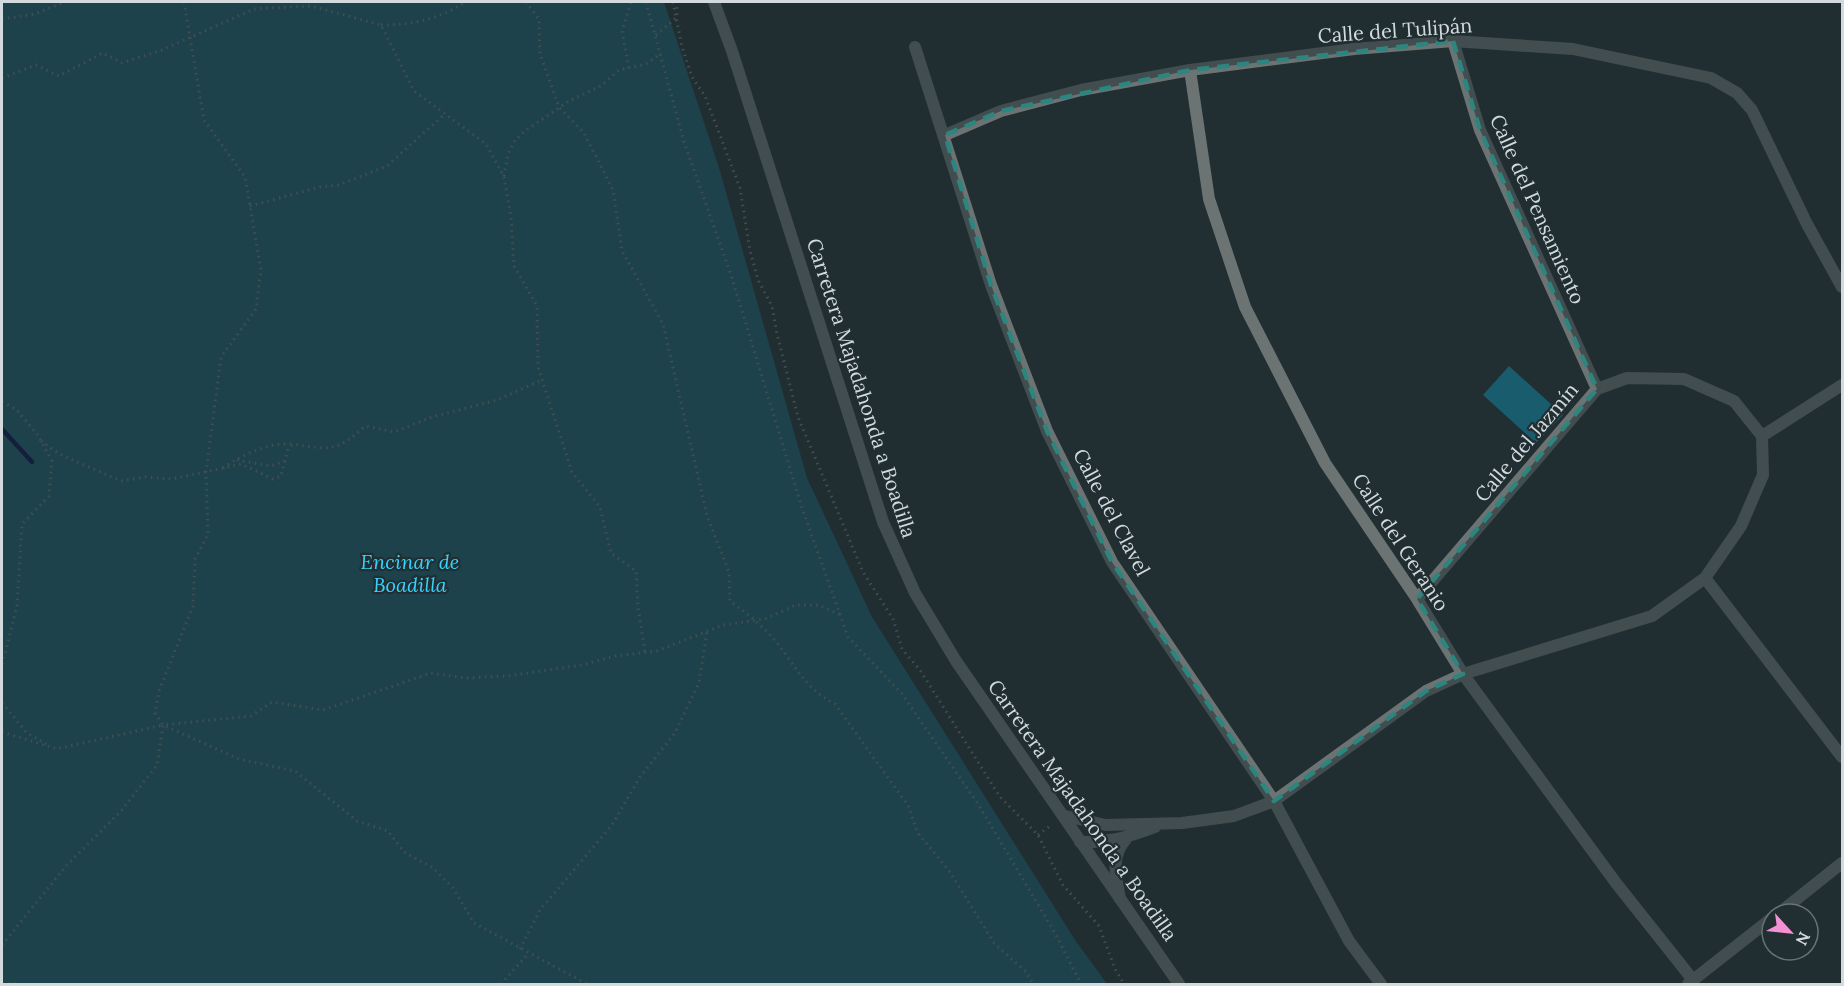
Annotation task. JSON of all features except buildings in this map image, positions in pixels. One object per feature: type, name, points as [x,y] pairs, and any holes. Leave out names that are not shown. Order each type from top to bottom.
[{"type":"street","name":"Carretera Majadahonda a Boadilla","points":[[714,2],[732,51],[883,522],[915,593],[956,660],[1179,984]]},
{"type":"street","name":"Carretera Majadahonda a Boadilla","points":[[723,2],[732,51]]},
{"type":"street","name":"Calle del Tulipán","points":[[945,135],[1001,111],[1081,90],[1190,70],[1354,49],[1453,41],[1574,49],[1711,78],[1737,93],[1752,110],[1807,224],[1842,287]]},
{"type":"street","name":"Calle del Pensamiento","points":[[1453,41],[1480,130],[1597,389]]},
{"type":"street","name":"Calle del Clavel","points":[[915,46],[991,285],[1047,431],[1112,562],[1274,801],[1349,941],[1381,984]]},
{"type":"street","name":"Calle del Geranio","points":[[1190,70],[1209,199],[1245,307],[1325,463],[1417,599],[1463,674],[1690,982]]},
{"type":"street","name":"Calle del Jazmín","points":[[1417,599],[1597,389],[1627,378],[1684,379],[1734,401],[1762,436]]},
{"type":"street","points":[[1065,816],[1106,825],[1162,824],[1234,816],[1274,801],[1426,691],[1463,674],[1652,616],[1705,578],[1741,526],[1763,475],[1762,436],[1842,385]]},
{"type":"street","points":[[1705,578],[1842,757]]},
{"type":"street","points":[[1080,842],[1105,843],[1126,839],[1162,824]]},
{"type":"street","points":[[1120,900],[1114,865],[1117,850],[1126,839]]},
{"type":"street","points":[[1793,902],[1842,863]]},
{"type":"street","points":[[1690,982],[1760,927]]},
{"type":"path","points":[[2,19],[35,14],[64,2]]},
{"type":"path","points":[[184,2],[204,120],[244,177],[261,270],[256,309],[221,357],[206,472],[208,534],[195,559],[193,606],[159,691],[155,713],[163,724],[239,759],[296,771],[357,821],[388,831],[404,852],[433,868],[453,888],[474,923],[587,984]]},
{"type":"path","points":[[2,78],[36,65],[60,76],[103,53],[122,63],[190,38],[254,9],[311,6],[381,25],[405,25],[449,13],[465,2]]},
{"type":"path","points":[[526,2],[538,19],[540,54],[560,107],[584,133],[613,190],[622,251],[663,324],[706,516],[729,572],[730,601],[756,620],[816,694],[835,704],[909,807],[917,831],[950,873],[994,943],[1026,972],[1033,984]]},
{"type":"path","points":[[629,68],[622,31],[631,2]]},
{"type":"path","points":[[646,2],[684,142],[731,275],[802,508],[848,637],[902,694],[978,804],[1055,933],[1081,984]]},
{"type":"path","points":[[656,35],[677,17],[675,2]]},
{"type":"path","points":[[381,25],[414,91],[486,144],[504,177],[511,217],[514,266],[537,306],[538,367],[572,472],[600,507],[611,553],[636,571],[638,607],[645,652]]},
{"type":"path","points":[[504,177],[508,154],[515,140],[560,107],[593,88],[601,86],[619,70],[646,64],[661,53]]},
{"type":"path","points":[[250,206],[320,187],[339,186],[387,166],[446,114]]},
{"type":"path","points":[[222,469],[236,459],[272,446],[294,444],[328,448],[344,445],[365,426],[394,432],[432,417],[497,400],[542,380]]},
{"type":"path","points":[[2,402],[16,409],[41,441],[52,461],[49,496],[22,524],[17,606],[2,665]]},
{"type":"path","points":[[41,441],[59,454],[121,481],[145,477],[172,479],[240,464],[273,479],[280,476],[288,448],[294,444]]},
{"type":"path","points":[[236,459],[258,466],[270,466],[285,461]]},
{"type":"path","points":[[2,732],[57,749],[163,724],[251,716],[272,702],[323,710],[431,673],[465,678],[507,676],[582,665],[615,656],[657,651],[723,625],[765,619],[796,605],[818,605],[841,615]]},
{"type":"path","points":[[520,949],[540,910],[612,825],[640,777],[675,733],[699,683],[707,631]]},
{"type":"path","points":[[2,703],[27,733],[57,749]]},
{"type":"path","points":[[2,945],[66,866],[122,810],[157,765],[163,724]]},
{"type":"path","points":[[1038,835],[1050,826]]},
{"type":"path","points":[[501,984],[528,954]]},
{"type":"path","points":[[2,983],[16,984]]},
{"type":"highlighted area","points":[[1453,41],[1480,130],[1597,389],[1417,599],[1463,674],[1426,691],[1274,801],[1112,562],[1047,431],[991,285],[945,135],[1001,111],[1190,70]]},
{"type":"green space","name":"Encinar de Boadilla","points":[[2,2],[664,2],[720,171],[807,478],[872,617],[1075,940],[1107,984],[2,984]]},
{"type":"green space","points":[[1509,366],[1563,415],[1536,443],[1483,395]]},
{"type":"waterway","points":[[2,429],[32,462]]}]
